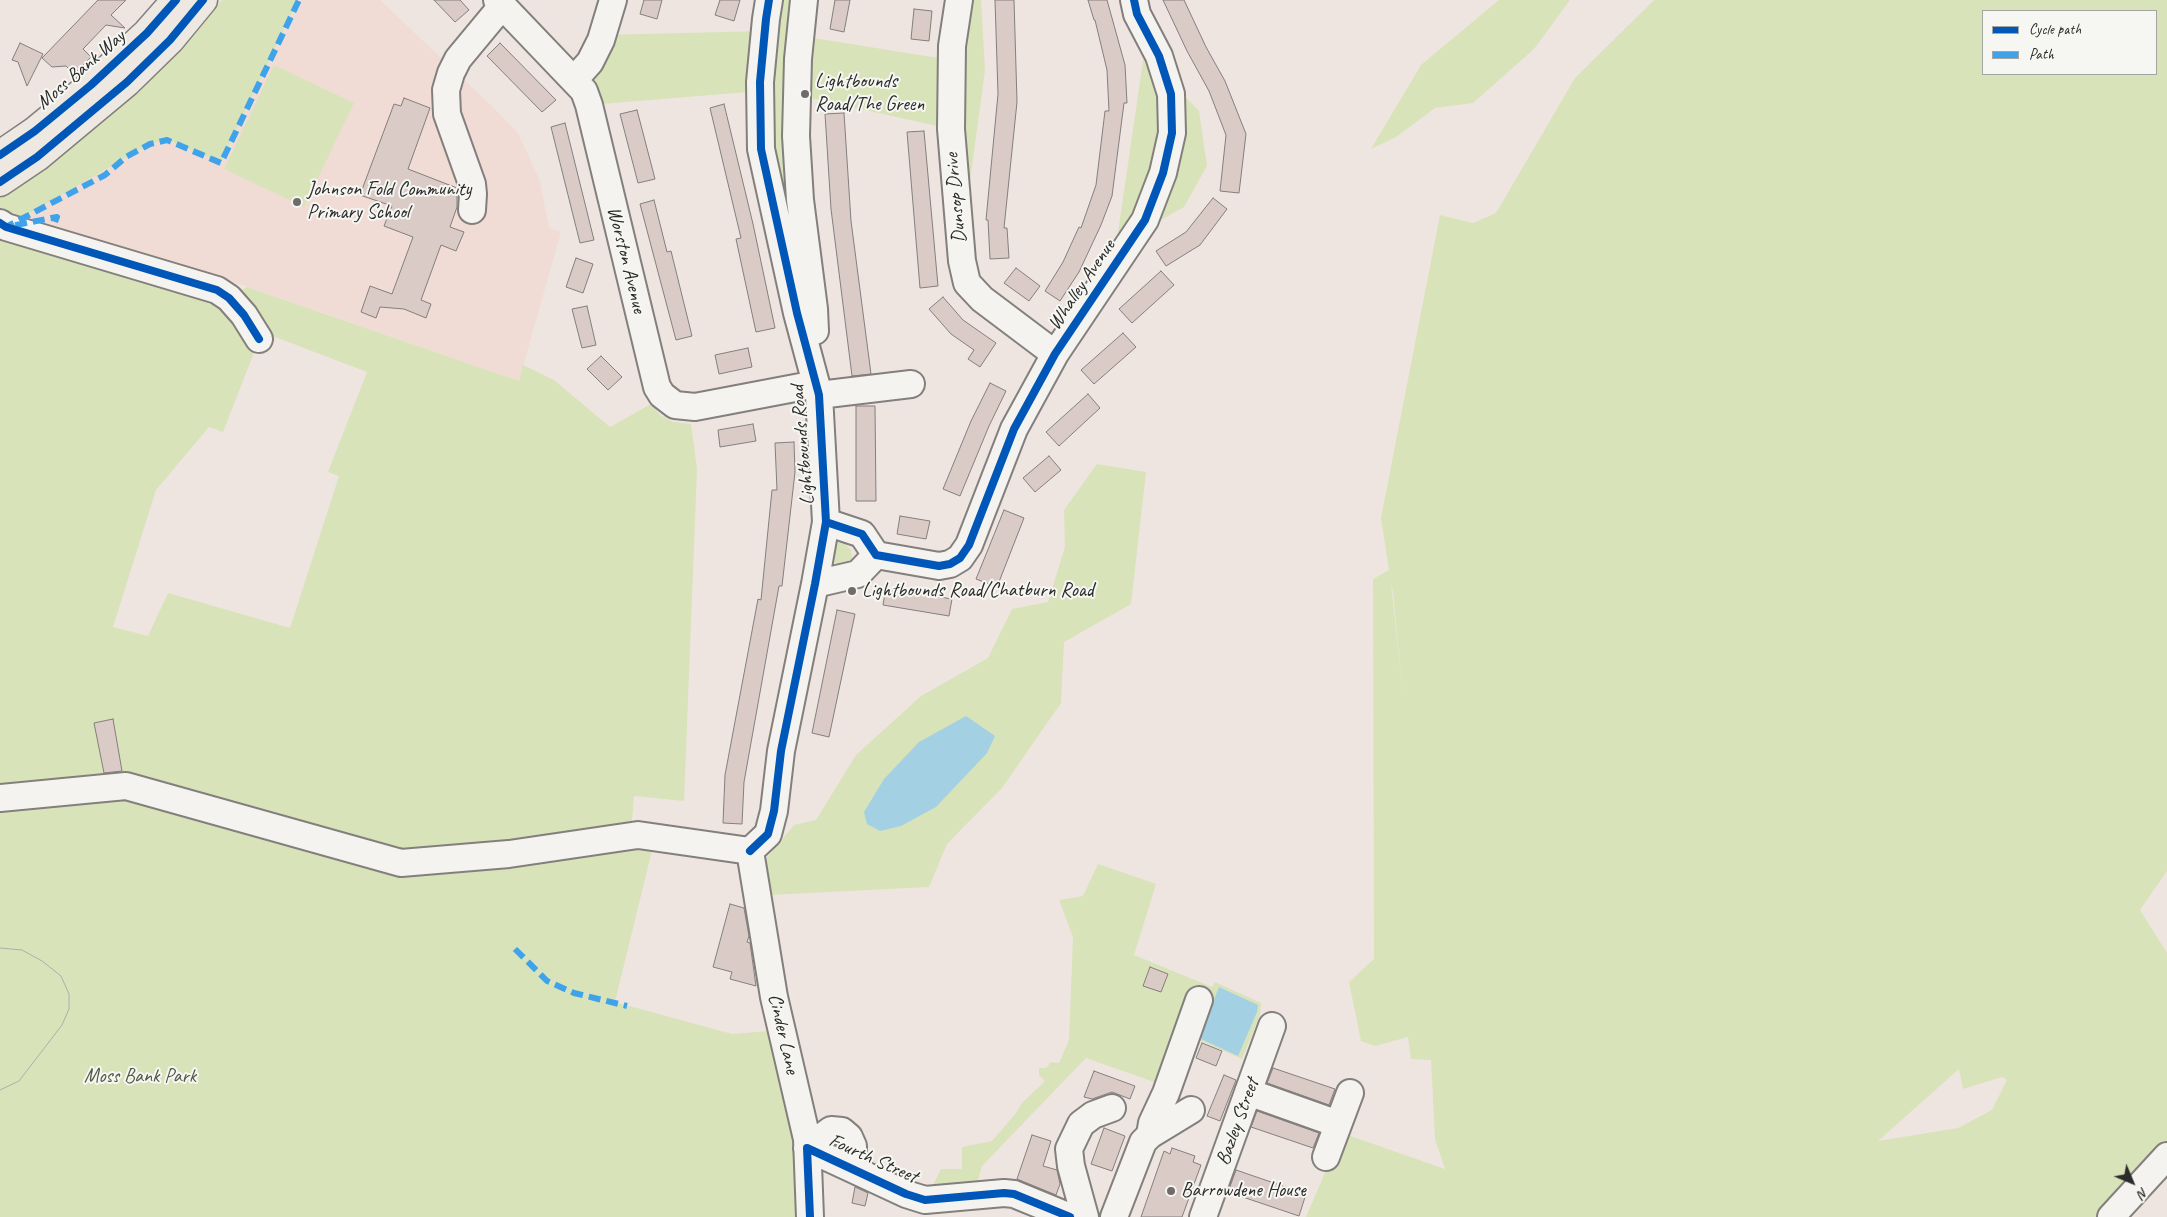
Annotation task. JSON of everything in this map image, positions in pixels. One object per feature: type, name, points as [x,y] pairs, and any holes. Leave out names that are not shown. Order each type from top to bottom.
[{"type":"highway","name":"Moss Bank Way","points":[[0,155],[35,131],[91,85],[148,33],[176,0]]},
{"type":"highway","name":"Moss Bank Way","points":[[0,182],[37,157],[127,82],[170,40],[203,0]]},
{"type":"street","points":[[574,80],[594,56],[614,0]]},
{"type":"street","name":"Lightbounds Road","points":[[769,0],[760,82],[761,149],[797,313],[817,389]]},
{"type":"street","name":"Lightbounds Road","points":[[750,851],[768,834],[774,811],[781,751],[826,522],[817,389],[814,308],[800,200],[796,136],[798,59],[804,0]]},
{"type":"street","name":"Dunsop Drive","points":[[960,0],[952,46],[951,129],[962,261],[967,283],[982,299],[1055,354]]},
{"type":"street","name":"Whalley Avenue","points":[[876,554],[939,566],[950,564],[960,558],[969,545],[1014,429],[1055,354],[1145,220],[1164,173],[1172,133],[1171,94],[1159,56],[1137,14],[1134,0]]},
{"type":"street","points":[[472,210],[472,184],[447,114],[446,90],[451,72],[458,59],[500,3]]},
{"type":"street","name":"Worston Avenue","points":[[500,3],[584,91],[589,105],[657,387],[662,395],[675,405],[695,407],[817,389],[911,384]]},
{"type":"street","points":[[0,223],[6,227],[217,290],[229,298],[244,315],[259,339]]},
{"type":"street","points":[[815,584],[858,574],[876,554],[862,534],[826,522]]},
{"type":"street","points":[[0,798],[126,786],[400,863],[509,854],[638,835],[660,828],[750,851]]},
{"type":"street","name":"Cinder Lane","points":[[750,851],[774,997],[807,1139],[812,1150],[810,1217]]},
{"type":"street","points":[[1150,1135],[1152,1123],[1166,1093],[1199,1000]]},
{"type":"street","name":"Bazley Street","points":[[1202,1217],[1272,1026]]},
{"type":"street","points":[[1248,1092],[1338,1124]]},
{"type":"street","points":[[1326,1157],[1350,1093]]},
{"type":"street","points":[[1085,1217],[1071,1166],[1069,1149],[1081,1124],[1093,1114],[1112,1108]]},
{"type":"street","points":[[1114,1217],[1138,1151],[1150,1135],[1191,1110]]},
{"type":"street","name":"Fourth Street","points":[[812,1150],[906,1194],[924,1200],[1004,1193],[1014,1194],[1070,1217]]},
{"type":"street","points":[[2111,1217],[2167,1156]]},
{"type":"shaded area","name":"Johnson Fold Community Primary School","points":[[299,0],[380,0],[518,133],[540,181],[549,228],[561,232],[519,381],[219,277],[6,227],[150,144],[167,140],[221,163]]},
{"type":"green space","points":[[222,0],[298,0],[221,163],[167,140],[150,144],[6,227],[0,212],[0,198],[61,157],[132,96],[191,38]]},
{"type":"green space","points":[[777,0],[799,0],[808,314],[769,142]]},
{"type":"green space","points":[[964,0],[981,0],[985,70],[961,248],[951,129],[797,95],[801,36],[951,60]]},
{"type":"green space","points":[[1499,0],[1570,0],[1534,49],[1473,103],[1435,108],[1396,137],[1371,149],[1421,65]]},
{"type":"green space","points":[[1654,0],[2167,0],[2167,871],[2140,910],[2167,953],[2167,1146],[2100,1217],[1306,1217],[1342,1133],[1445,1169],[1435,1139],[1431,1060],[1411,1059],[1408,1037],[1375,1046],[1361,1041],[1349,982],[1374,959],[1373,579],[1389,570],[1381,518],[1440,215],[1473,223],[1496,213],[1575,78]],"holes":[[[1391,582],[1393,593],[1403,696]],[[1959,1069],[1963,1089],[2002,1077],[2007,1080],[1992,1110],[1958,1128],[1878,1141]]]},
{"type":"green space","points":[[764,31],[760,91],[589,105],[603,35]]},
{"type":"green space","points":[[1147,33],[1165,76],[1199,111],[1207,166],[1184,207],[1136,234],[1113,267]]},
{"type":"green space","points":[[274,65],[354,103],[304,207],[224,169]]},
{"type":"green space","name":"Moss Bank Park","points":[[0,238],[229,298],[247,287],[519,381],[523,365],[554,380],[610,427],[651,404],[660,415],[673,422],[691,424],[697,469],[684,801],[634,796],[630,844],[653,846],[615,1002],[732,1034],[794,1029],[815,1114],[807,1217],[0,1217]],"holes":[[[262,332],[367,372],[328,472],[339,476],[290,628],[168,593],[148,636],[113,627],[156,490],[209,427],[223,432]]]},
{"type":"green space","points":[[1097,464],[1146,472],[1131,604],[1064,642],[1061,703],[1002,788],[947,844],[929,887],[768,895],[766,859],[794,825],[816,820],[856,755],[921,696],[988,658],[1012,609],[1048,602],[1065,547],[1064,510]]},
{"type":"green space","points":[[843,542],[851,550],[852,559],[845,567],[835,564],[831,553],[836,543]]},
{"type":"green space","points":[[1098,864],[1156,884],[1134,955],[1212,987],[1215,982],[1261,1003],[1260,1015],[1242,1059],[1192,1037],[1174,1089],[1086,1058],[982,1166],[977,1184],[933,1185],[941,1169],[962,1169],[962,1147],[992,1141],[1022,1103],[1045,1081],[1039,1075],[1039,1068],[1046,1068],[1051,1062],[1059,1063],[1069,1040],[1073,937],[1059,900],[1083,896]]},
{"type":"water","points":[[966,716],[995,736],[987,753],[936,807],[901,826],[880,831],[867,824],[864,812],[884,779],[919,742]]},
{"type":"water","points":[[1219,987],[1258,1005],[1257,1012],[1238,1056],[1199,1038]]},
{"type":"building","points":[[98,0],[126,0],[111,15],[125,28],[106,25],[83,49],[91,57],[74,74],[66,66],[52,67],[42,58]]},
{"type":"building","points":[[434,0],[460,0],[469,10],[455,22]]},
{"type":"building","points":[[644,0],[662,0],[657,19],[640,14]]},
{"type":"building","points":[[720,0],[740,0],[734,21],[715,15]]},
{"type":"building","points":[[835,0],[850,0],[844,32],[830,29]]},
{"type":"building","points":[[995,0],[1014,0],[1017,102],[1004,228],[1007,228],[1009,258],[990,259],[988,220],[986,220],[998,94]]},
{"type":"building","points":[[1088,0],[1107,0],[1125,65],[1127,103],[1124,103],[1112,196],[1079,272],[1060,301],[1045,291],[1063,262],[1079,227],[1081,228],[1096,185],[1105,111],[1109,111],[1107,70],[1095,20]]},
{"type":"building","points":[[1163,0],[1184,0],[1206,47],[1225,81],[1246,134],[1239,193],[1220,191],[1226,135],[1209,91],[1187,51]]},
{"type":"building","points":[[914,9],[932,11],[929,41],[911,39]]},
{"type":"building","points":[[20,43],[43,54],[27,86],[18,62],[12,60]]},
{"type":"building","points":[[500,43],[556,100],[542,112],[487,56]]},
{"type":"building","points":[[404,98],[430,108],[408,169],[457,188],[457,207],[450,227],[464,232],[456,251],[441,245],[421,300],[431,304],[426,318],[404,309],[380,307],[376,318],[361,312],[370,286],[392,294],[413,237],[384,226],[392,206],[360,195],[394,104],[401,106]]},
{"type":"building","points":[[724,104],[753,224],[775,328],[756,332],[736,239],[741,238],[710,108]]},
{"type":"building","points":[[637,110],[655,179],[638,183],[620,114]]},
{"type":"building","points":[[844,113],[851,221],[871,374],[852,376],[831,209],[825,114]]},
{"type":"building","points":[[565,123],[594,240],[580,243],[551,127]]},
{"type":"building","points":[[924,131],[938,286],[920,288],[907,132]]},
{"type":"building","points":[[1213,198],[1227,209],[1200,245],[1166,266],[1156,251],[1186,232]]},
{"type":"building","points":[[654,200],[667,252],[671,251],[692,336],[676,340],[640,204]]},
{"type":"building","points":[[576,258],[593,264],[583,293],[566,287]]},
{"type":"building","points":[[1016,268],[1040,286],[1029,301],[1004,283]]},
{"type":"building","points":[[1161,271],[1174,285],[1132,323],[1119,309]]},
{"type":"building","points":[[943,297],[963,320],[996,343],[980,367],[968,359],[974,350],[951,334],[929,309]]},
{"type":"building","points":[[587,306],[596,345],[582,348],[572,309]]},
{"type":"building","points":[[1123,333],[1136,347],[1094,384],[1081,370]]},
{"type":"building","points":[[748,348],[752,367],[719,374],[715,355]]},
{"type":"building","points":[[601,356],[622,377],[608,390],[587,369]]},
{"type":"building","points":[[990,383],[1006,391],[989,426],[960,496],[943,489],[971,421]]},
{"type":"building","points":[[1088,394],[1100,408],[1059,446],[1046,432]]},
{"type":"building","points":[[856,406],[875,406],[876,501],[856,501]]},
{"type":"building","points":[[753,424],[756,441],[720,447],[718,430]]},
{"type":"building","points":[[794,442],[795,472],[782,586],[779,586],[744,782],[742,824],[723,823],[725,775],[758,599],[761,600],[772,490],[777,490],[775,443]]},
{"type":"building","points":[[1049,456],[1061,470],[1035,492],[1023,478]]},
{"type":"building","points":[[1004,510],[1024,518],[997,587],[976,579]]},
{"type":"building","points":[[900,516],[930,521],[926,539],[897,534]]},
{"type":"building","points":[[886,588],[952,599],[949,616],[883,605]]},
{"type":"building","points":[[837,610],[855,614],[829,737],[812,733]]},
{"type":"building","points":[[113,719],[122,771],[104,773],[94,723]]},
{"type":"building","points":[[730,904],[744,908],[749,936],[747,942],[750,943],[756,986],[730,979],[732,972],[713,967]]},
{"type":"building","points":[[1150,967],[1168,974],[1161,992],[1143,986]]},
{"type":"building","points":[[1202,1043],[1222,1051],[1216,1066],[1196,1058]]},
{"type":"building","points":[[1273,1068],[1335,1089],[1329,1105],[1267,1083]]},
{"type":"building","points":[[1094,1071],[1135,1086],[1130,1099],[1112,1092],[1092,1099],[1084,1097]]},
{"type":"building","points":[[1224,1075],[1236,1080],[1220,1121],[1207,1116]]},
{"type":"building","points":[[1257,1111],[1319,1133],[1313,1148],[1251,1127]]},
{"type":"building","points":[[1104,1128],[1125,1136],[1112,1171],[1091,1164]]},
{"type":"building","points":[[1032,1135],[1051,1141],[1043,1166],[1057,1170],[1060,1184],[1056,1195],[1017,1179]]},
{"type":"building","name":"Barrowdene House","points":[[1172,1148],[1195,1156],[1193,1162],[1201,1165],[1182,1217],[1141,1217],[1164,1151],[1170,1154]]},
{"type":"building","points":[[1236,1170],[1306,1194],[1299,1216],[1228,1192]]},
{"type":"building","points":[[855,1187],[868,1193],[865,1206],[852,1203]]},
{"type":"tram line","points":[[0,948],[22,950],[42,961],[61,976],[69,994],[69,1009],[62,1025],[19,1081],[0,1090]]},
{"type":"marked path","points":[[55,222],[57,217],[6,227],[105,175],[126,157],[150,144],[167,140],[221,163],[299,0]]},
{"type":"marked path","points":[[515,949],[547,981],[574,993],[627,1006]]},
{"type":"cycle path","points":[[0,155],[35,131],[91,85],[147,33],[176,0]]},
{"type":"cycle path","points":[[0,182],[37,157],[127,82],[170,40],[203,0]]},
{"type":"cycle path","points":[[750,851],[768,834],[774,811],[781,751],[826,522],[819,395],[797,313],[761,149],[760,82],[769,0]]},
{"type":"cycle path","points":[[826,522],[862,534],[876,555],[939,566],[950,564],[960,558],[969,545],[1014,429],[1055,354],[1145,220],[1163,173],[1172,133],[1171,94],[1159,56],[1137,14],[1134,0]]},
{"type":"cycle path","points":[[0,223],[6,227],[217,290],[229,298],[244,315],[259,339]]},
{"type":"cycle path","points":[[810,1217],[807,1148],[906,1194],[925,1200],[1004,1193],[1014,1194],[1070,1217]]},
{"type":"place","name":"Lightbounds Road/The Green","points":[[805,94]]},
{"type":"place","name":"Johnson Fold Community Primary School","points":[[297,202]]},
{"type":"place","name":"Lightbounds Road/Chatburn Road","points":[[852,591]]},
{"type":"place","name":"Barrowdene House","points":[[1171,1191]]}]
